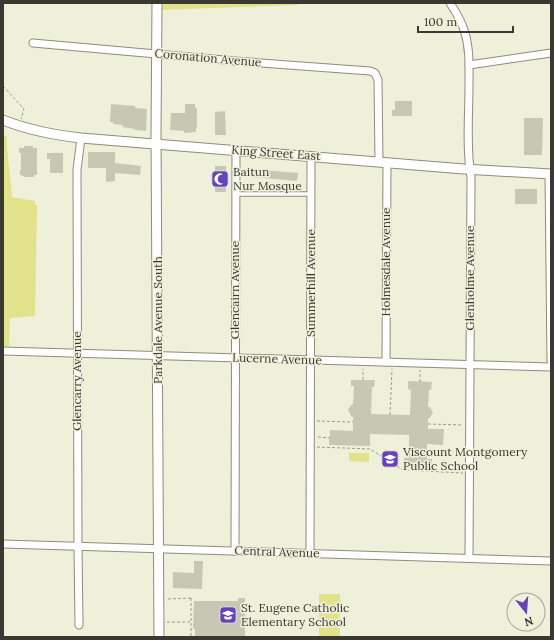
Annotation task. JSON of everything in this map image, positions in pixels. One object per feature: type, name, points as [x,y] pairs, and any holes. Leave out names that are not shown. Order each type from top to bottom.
[{"type":"main road","name":"Parkdale Avenue South","points":[[156,3],[159,637]]},
{"type":"main road","name":"King Street East","points":[[3,120],[19,126],[54,135],[81,138],[550,174]]},
{"type":"street","name":"Glenholme Avenue","points":[[450,3],[465,32],[468,46],[469,65],[469,161],[471,185],[469,558]]},
{"type":"street","name":"Coronation Avenue","points":[[32,43],[370,71],[375,72],[378,80]]},
{"type":"street","points":[[469,65],[551,54]]},
{"type":"street","name":"Holmesdale Avenue","points":[[378,80],[383,162],[389,362]]},
{"type":"street","name":"Glencarry Avenue","points":[[79,625],[77,170],[81,138]]},
{"type":"street","name":"Glencairn Avenue","points":[[235,551],[236,150]]},
{"type":"street","name":"Summerhill Avenue","points":[[310,553],[311,156]]},
{"type":"street","points":[[550,174],[551,361]]},
{"type":"street","name":"Lucerne Avenue","points":[[3,351],[551,367]]},
{"type":"street","name":"Central Avenue","points":[[3,544],[551,561]]},
{"type":"lane","points":[[236,194],[311,194]]},
{"type":"path","points":[[3,86],[24,110],[19,126]]},
{"type":"path","points":[[363,361],[363,380]]},
{"type":"path","points":[[389,362],[390,415]]},
{"type":"path","points":[[420,382],[421,363]]},
{"type":"path","points":[[310,421],[353,422]]},
{"type":"path","points":[[428,424],[470,426]]},
{"type":"path","points":[[310,437],[330,438]]},
{"type":"path","points":[[310,447],[370,449],[403,470],[470,473]]},
{"type":"path","points":[[159,599],[192,598],[191,637]]},
{"type":"path","points":[[160,622],[191,622]]},
{"type":"shaded area","points":[[156,3],[297,3],[298,5],[156,10]]},
{"type":"shaded area","points":[[3,135],[7,137],[12,197],[35,201],[35,205],[37,205],[35,316],[10,318],[9,346],[3,346]]},
{"type":"shaded area","points":[[349,453],[369,453],[369,462],[349,461]]},
{"type":"shaded area","points":[[319,594],[340,594],[340,637],[319,637]]},
{"type":"building","points":[[395,101],[412,101],[412,116],[392,116],[392,110],[395,110]]},
{"type":"building","points":[[111,104],[135,106],[135,108],[147,109],[146,131],[122,127],[123,125],[113,124],[113,122],[110,122]]},
{"type":"building","points":[[185,104],[195,104],[195,108],[197,108],[196,132],[184,133],[184,131],[170,130],[171,113],[185,113]]},
{"type":"building","points":[[225,111],[226,135],[215,135],[215,112]]},
{"type":"building","points":[[524,118],[543,118],[542,155],[524,155]]},
{"type":"building","points":[[24,146],[33,146],[33,148],[37,148],[37,175],[34,175],[34,177],[24,177],[20,175],[21,153],[19,153],[19,148],[24,148]]},
{"type":"building","points":[[88,152],[115,152],[115,163],[141,166],[140,175],[115,173],[115,181],[106,182],[106,168],[88,168]]},
{"type":"building","points":[[47,153],[63,153],[63,173],[50,173],[50,159],[47,159]]},
{"type":"building","name":"Baitun Nur Mosque","points":[[215,166],[226,166],[226,192],[215,192]]},
{"type":"building","points":[[251,169],[298,173],[297,181],[250,177]]},
{"type":"building","points":[[515,189],[537,189],[537,204],[515,204]]},
{"type":"building","points":[[351,380],[375,380],[374,387],[372,387],[371,414],[410,415],[411,390],[408,389],[408,381],[432,382],[431,390],[429,390],[428,407],[430,407],[433,413],[429,419],[428,418],[428,429],[444,429],[443,445],[427,444],[427,459],[432,459],[432,467],[404,466],[404,458],[409,458],[409,435],[370,434],[370,446],[329,445],[330,430],[353,431],[353,417],[348,410],[353,404],[354,386],[351,386]]},
{"type":"building","points":[[194,561],[203,561],[202,589],[173,588],[173,572],[194,573]]},
{"type":"building","points":[[238,598],[245,598],[245,637],[195,637],[195,629],[193,629],[194,601],[238,601]]},
{"type":"place","name":"Baitun Nur Mosque","points":[[220,179]]},
{"type":"place","name":"Viscount Montgomery Public School","points":[[390,459]]},
{"type":"place","name":"St. Eugene Catholic Elementary School","points":[[228,615]]}]
